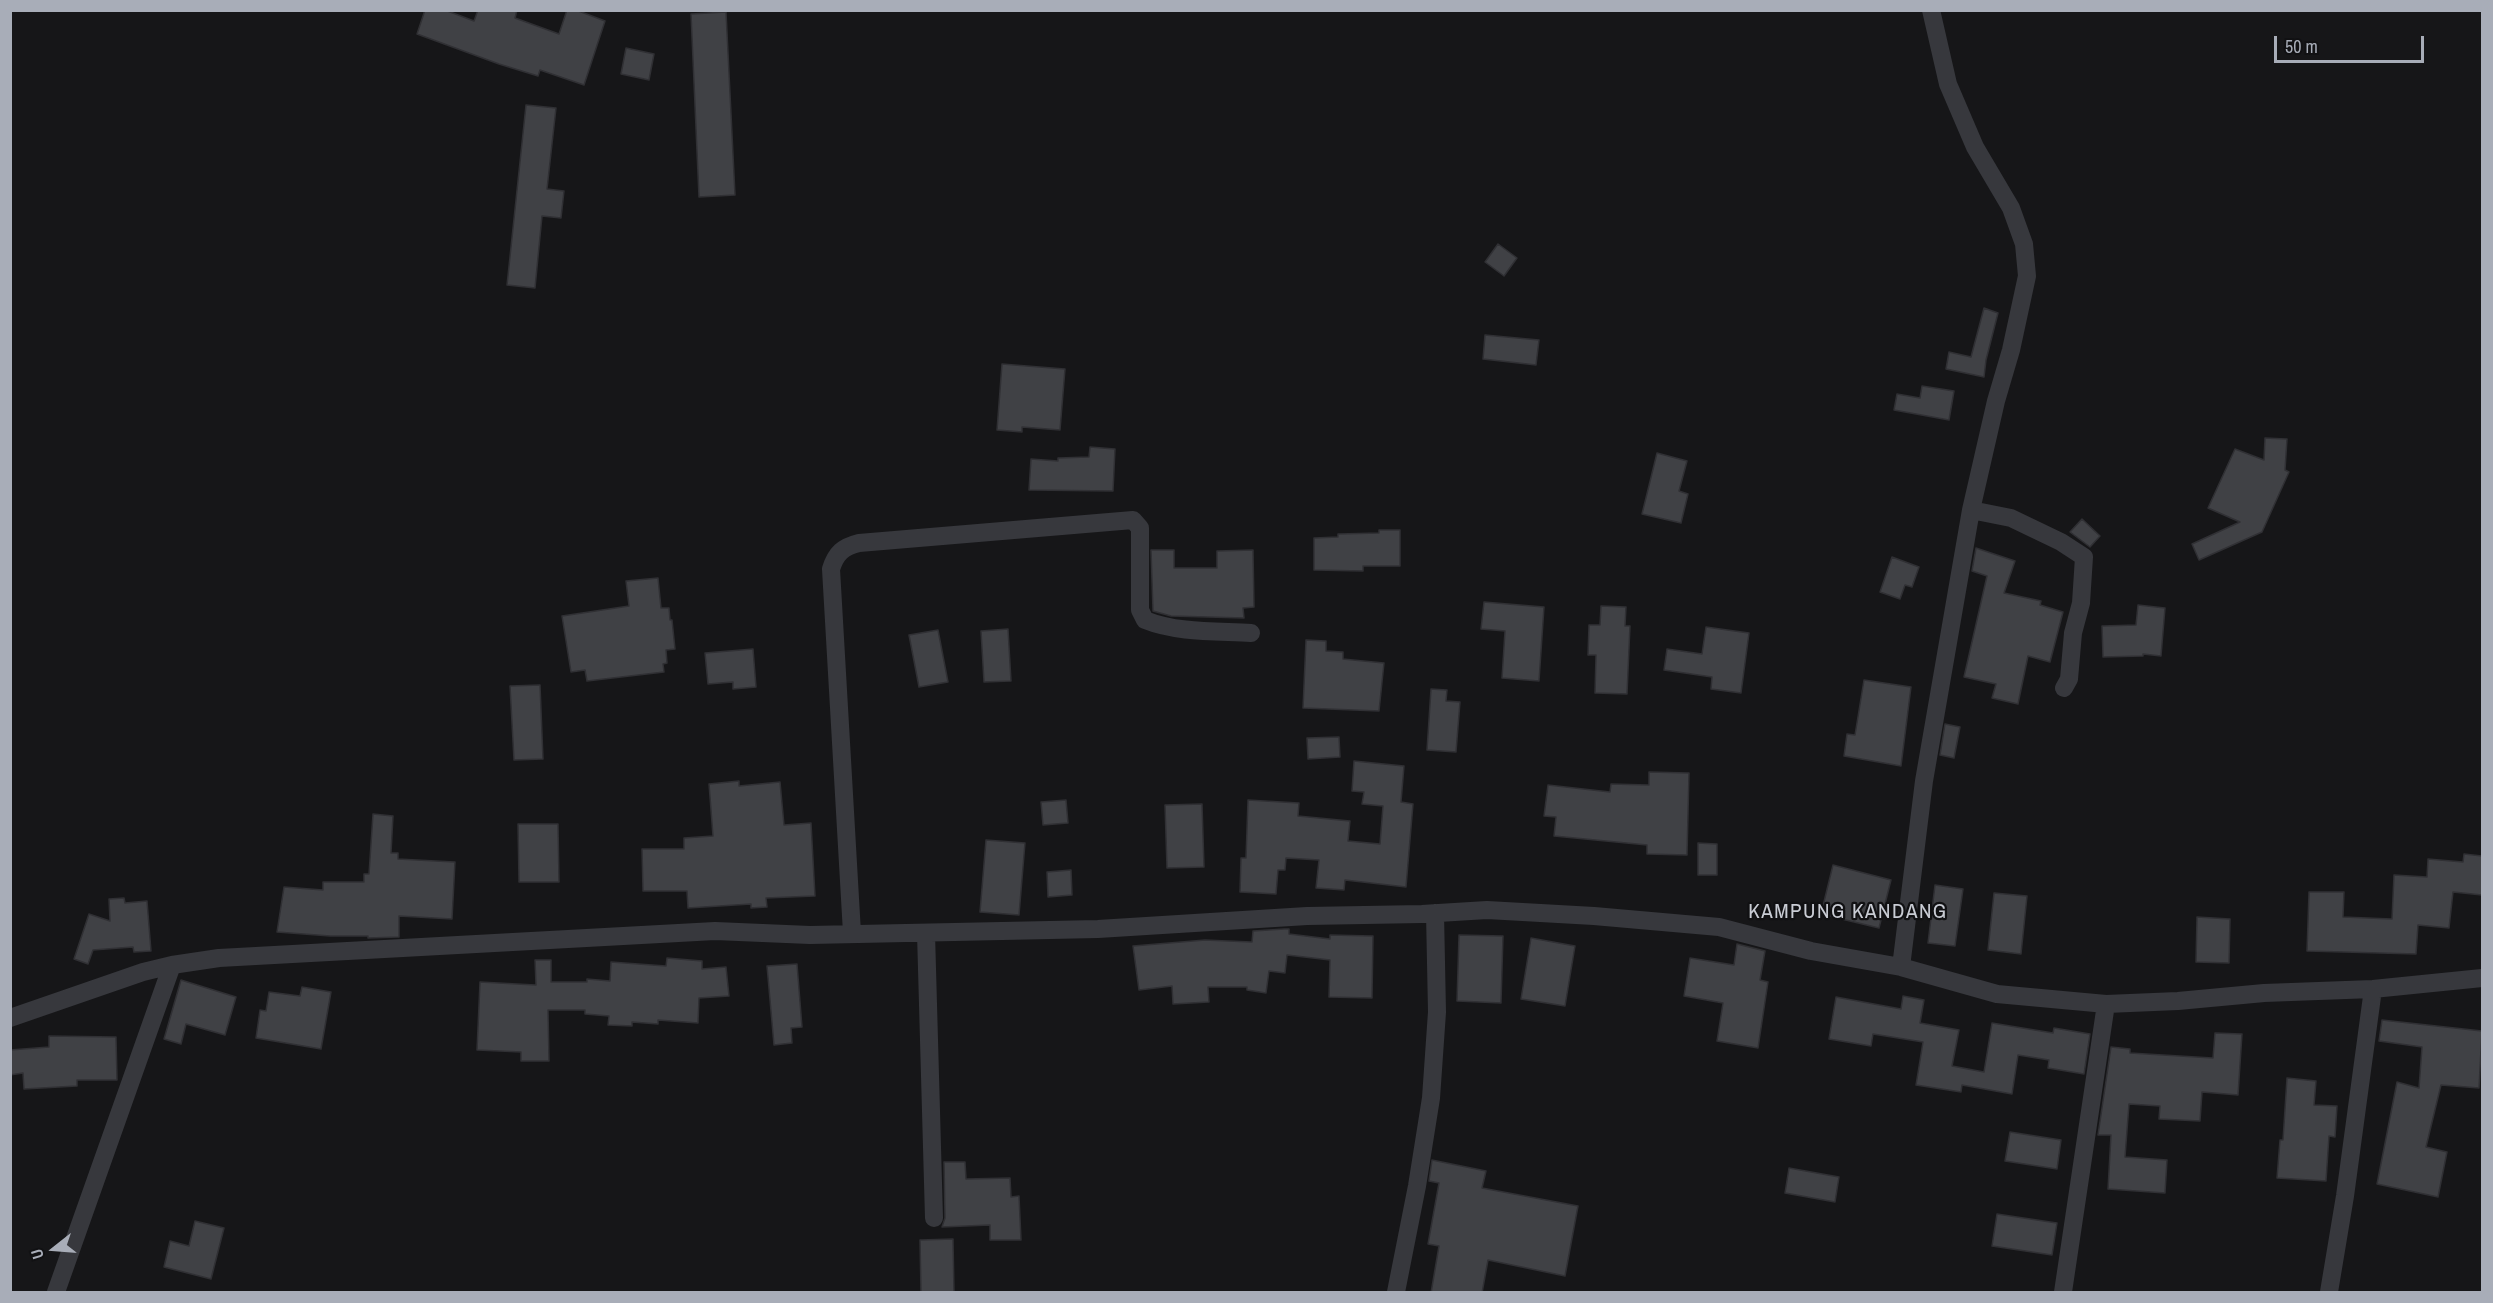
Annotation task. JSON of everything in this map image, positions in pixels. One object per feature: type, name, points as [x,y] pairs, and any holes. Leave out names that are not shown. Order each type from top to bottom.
[{"type":"street","points":[[1901,967],[1924,781],[1971,510],[2027,276],[2024,244],[2011,208],[1975,147],[1948,84],[1931,10]]},
{"type":"street","points":[[1971,510],[2011,518],[2061,542],[2084,557],[2081,603],[2073,633],[2069,680],[2064,688]]},
{"type":"street","points":[[852,933],[831,568],[834,557],[844,547],[858,543],[1133,520],[1140,528],[1140,610],[1145,620],[1193,629],[1251,633]]},
{"type":"street","points":[[10,1018],[143,972],[219,958],[487,945],[582,937],[715,932],[810,935],[1098,928],[1307,916],[1487,910],[1594,916],[1719,927],[1810,951],[1901,967],[1997,994],[2106,1004],[2178,1001],[2264,993],[2373,989],[2482,978]]},
{"type":"street","points":[[1396,1293],[1431,1098],[1437,1012],[1435,913]]},
{"type":"street","points":[[926,933],[934,1218]]},
{"type":"street","points":[[56,1293],[172,965]]},
{"type":"street","points":[[2329,1293],[2345,1196],[2373,989]]},
{"type":"street","points":[[2063,1293],[2106,1004]]},
{"type":"building","points":[[425,10],[445,10],[474,21],[478,10],[517,10],[515,18],[559,34],[567,10],[576,10],[605,21],[584,85],[540,70],[538,76],[417,34]]},
{"type":"building","points":[[726,12],[735,195],[699,197],[691,14]]},
{"type":"building","points":[[626,48],[654,54],[649,80],[621,74]]},
{"type":"building","points":[[526,105],[556,108],[547,189],[564,191],[561,218],[542,216],[535,288],[507,285]]},
{"type":"building","points":[[1498,244],[1517,258],[1504,276],[1485,262]]},
{"type":"building","points":[[1984,308],[1998,313],[1984,377],[1946,369],[1949,352],[1971,357]]},
{"type":"building","points":[[1485,335],[1539,340],[1536,365],[1483,359]]},
{"type":"building","points":[[1002,364],[1065,369],[1060,430],[1022,427],[1022,432],[997,430]]},
{"type":"building","points":[[1922,386],[1954,391],[1949,420],[1894,410],[1897,394],[1920,398]]},
{"type":"building","points":[[2265,438],[2287,439],[2285,470],[2289,472],[2262,532],[2199,560],[2192,544],[2240,522],[2208,508],[2235,449],[2264,460]]},
{"type":"building","points":[[1090,447],[1115,449],[1113,491],[1029,490],[1031,459],[1058,461],[1058,458],[1089,457]]},
{"type":"building","points":[[1657,453],[1687,461],[1679,491],[1688,494],[1681,523],[1642,514]]},
{"type":"building","points":[[2082,519],[2100,536],[2090,547],[2070,532]]},
{"type":"building","points":[[1379,530],[1400,530],[1400,566],[1363,566],[1363,571],[1314,570],[1314,538],[1338,537],[1338,534],[1379,533]]},
{"type":"building","points":[[1976,548],[2015,561],[2004,593],[2041,601],[2040,605],[2063,612],[2050,662],[2028,656],[2018,704],[1992,698],[1996,684],[1964,677],[1987,576],[1972,571]]},
{"type":"building","points":[[1151,550],[1174,550],[1174,568],[1217,568],[1217,551],[1253,550],[1254,607],[1243,608],[1244,618],[1171,616],[1153,611]]},
{"type":"building","points":[[1892,557],[1919,567],[1912,587],[1905,585],[1900,599],[1880,592]]},
{"type":"building","points":[[658,578],[661,608],[669,608],[675,649],[666,650],[667,663],[663,664],[664,672],[587,681],[585,670],[571,672],[562,616],[629,606],[626,581]]},
{"type":"building","points":[[1484,602],[1544,607],[1539,681],[1502,678],[1505,631],[1481,629]]},
{"type":"building","points":[[2138,605],[2165,608],[2161,656],[2143,654],[2143,656],[2103,657],[2102,626],[2136,625]]},
{"type":"building","points":[[1601,606],[1626,607],[1625,626],[1630,626],[1627,694],[1595,693],[1596,655],[1588,655],[1589,625],[1600,625]]},
{"type":"building","points":[[1706,627],[1749,633],[1741,693],[1711,689],[1712,677],[1664,670],[1667,649],[1702,654]]},
{"type":"building","points":[[1008,629],[1011,681],[984,682],[981,631]]},
{"type":"building","points":[[938,630],[948,682],[919,687],[909,635]]},
{"type":"building","points":[[1306,640],[1326,641],[1326,651],[1343,652],[1343,659],[1384,663],[1379,711],[1303,708]]},
{"type":"building","points":[[753,649],[756,687],[733,689],[733,682],[708,684],[705,653]]},
{"type":"building","points":[[1864,680],[1911,687],[1901,766],[1844,756],[1847,734],[1855,735]]},
{"type":"building","points":[[540,685],[543,759],[514,760],[510,686]]},
{"type":"building","points":[[1431,689],[1447,690],[1446,701],[1460,702],[1456,752],[1427,750]]},
{"type":"building","points":[[1945,724],[1960,727],[1954,758],[1940,755]]},
{"type":"building","points":[[1339,737],[1340,757],[1308,759],[1307,738]]},
{"type":"building","points":[[1354,761],[1404,766],[1401,802],[1413,804],[1406,887],[1345,880],[1344,890],[1316,888],[1319,860],[1286,858],[1285,870],[1278,870],[1276,894],[1240,892],[1241,858],[1246,858],[1248,800],[1299,803],[1298,816],[1350,821],[1348,841],[1380,844],[1383,806],[1362,804],[1364,792],[1352,791]]},
{"type":"building","points":[[1649,772],[1689,773],[1687,855],[1647,854],[1647,845],[1554,836],[1556,817],[1544,816],[1548,785],[1610,792],[1611,784],[1649,785]]},
{"type":"building","points":[[739,781],[739,786],[780,782],[784,825],[811,823],[815,896],[766,898],[767,907],[751,908],[751,904],[688,908],[687,891],[643,891],[642,849],[684,849],[684,838],[713,836],[709,784]]},
{"type":"building","points":[[1066,800],[1068,823],[1043,825],[1041,802]]},
{"type":"building","points":[[1202,804],[1204,867],[1167,868],[1165,805]]},
{"type":"building","points":[[373,814],[393,816],[391,853],[398,853],[398,859],[455,862],[452,919],[399,916],[399,937],[368,938],[368,936],[277,932],[284,887],[323,890],[323,882],[364,882],[364,874],[369,874]]},
{"type":"building","points":[[518,824],[558,824],[559,882],[519,882]]},
{"type":"building","points":[[986,840],[1025,843],[1019,915],[980,912]]},
{"type":"building","points":[[1698,843],[1717,844],[1717,875],[1698,875]]},
{"type":"building","points":[[2464,854],[2482,856],[2482,895],[2453,892],[2449,928],[2418,925],[2416,954],[2307,951],[2309,892],[2344,892],[2343,917],[2392,919],[2394,875],[2427,877],[2428,859],[2463,862]]},
{"type":"building","points":[[1833,865],[1891,880],[1879,928],[1821,914]]},
{"type":"building","points":[[1071,870],[1072,895],[1048,897],[1047,872]]},
{"type":"building","points":[[1935,885],[1963,889],[1955,946],[1928,943]]},
{"type":"building","points":[[1994,893],[2027,896],[2021,954],[1988,950]]},
{"type":"building","points":[[124,898],[125,903],[147,901],[151,951],[134,952],[133,947],[93,950],[88,964],[74,959],[89,914],[110,921],[109,899]]},
{"type":"building","points":[[2197,917],[2230,919],[2229,963],[2196,962]]},
{"type":"building","points":[[1289,929],[1289,934],[1330,939],[1330,935],[1373,936],[1372,998],[1329,997],[1330,960],[1287,955],[1285,973],[1269,971],[1266,993],[1247,990],[1247,987],[1208,987],[1209,1002],[1173,1004],[1172,986],[1139,990],[1133,946],[1205,940],[1252,942],[1253,931]]},
{"type":"building","points":[[1459,935],[1503,936],[1501,1003],[1457,1001]]},
{"type":"building","points":[[1531,938],[1575,946],[1565,1006],[1521,999]]},
{"type":"building","points":[[1737,944],[1765,951],[1760,980],[1768,982],[1758,1048],[1717,1041],[1723,1003],[1684,996],[1690,958],[1734,965]]},
{"type":"building","points":[[667,958],[702,961],[702,969],[726,967],[729,996],[699,998],[698,1023],[658,1020],[658,1024],[632,1022],[632,1026],[608,1025],[609,1016],[585,1014],[585,1010],[548,1010],[549,1061],[521,1061],[521,1052],[477,1050],[480,982],[536,985],[535,960],[551,960],[551,982],[587,982],[587,979],[610,981],[611,962],[666,966]]},
{"type":"building","points":[[797,964],[802,1027],[791,1028],[792,1043],[774,1045],[767,966]]},
{"type":"building","points":[[181,980],[236,997],[225,1035],[186,1024],[181,1044],[164,1039]]},
{"type":"building","points":[[302,987],[331,992],[321,1049],[256,1038],[260,1010],[266,1011],[269,992],[300,996]]},
{"type":"building","points":[[1903,996],[1924,1000],[1920,1023],[1959,1030],[1952,1066],[1984,1072],[1992,1023],[2053,1033],[2054,1028],[2090,1034],[2084,1074],[2048,1068],[2049,1060],[2018,1055],[2012,1094],[1962,1085],[1961,1092],[1916,1085],[1923,1042],[1873,1034],[1871,1046],[1829,1039],[1836,997],[1901,1009]]},
{"type":"building","points":[[2382,1020],[2482,1031],[2479,1088],[2441,1085],[2426,1147],[2447,1152],[2438,1197],[2377,1184],[2397,1082],[2419,1088],[2422,1047],[2379,1041]]},
{"type":"building","points":[[2215,1033],[2242,1034],[2238,1095],[2202,1092],[2200,1121],[2159,1119],[2160,1106],[2129,1104],[2125,1157],[2167,1160],[2165,1193],[2108,1189],[2111,1135],[2098,1135],[2111,1047],[2130,1049],[2130,1053],[2213,1058]]},
{"type":"building","points":[[49,1036],[116,1037],[117,1080],[77,1080],[77,1086],[24,1089],[23,1073],[10,1075],[10,1050],[49,1047]]},
{"type":"building","points":[[2287,1078],[2316,1081],[2314,1105],[2337,1106],[2335,1137],[2329,1136],[2326,1181],[2277,1178],[2280,1140],[2283,1140]]},
{"type":"building","points":[[2010,1132],[2061,1140],[2057,1169],[2005,1161]]},
{"type":"building","points":[[1432,1160],[1486,1171],[1482,1188],[1578,1206],[1565,1276],[1488,1260],[1482,1293],[1431,1293],[1439,1246],[1428,1244],[1439,1183],[1429,1181]]},
{"type":"building","points":[[944,1162],[965,1162],[966,1179],[1010,1178],[1011,1197],[1019,1196],[1021,1240],[990,1240],[990,1225],[942,1227],[945,1218]]},
{"type":"building","points":[[1789,1168],[1839,1177],[1835,1202],[1785,1193]]},
{"type":"building","points":[[1997,1214],[2057,1223],[2052,1255],[1992,1246]]},
{"type":"building","points":[[195,1221],[224,1228],[211,1279],[164,1267],[170,1241],[189,1246]]},
{"type":"building","points":[[953,1239],[954,1293],[921,1293],[920,1240]]},
{"type":"district","name":"KAMPUNG KANDANG","points":[[1848,912]]}]
